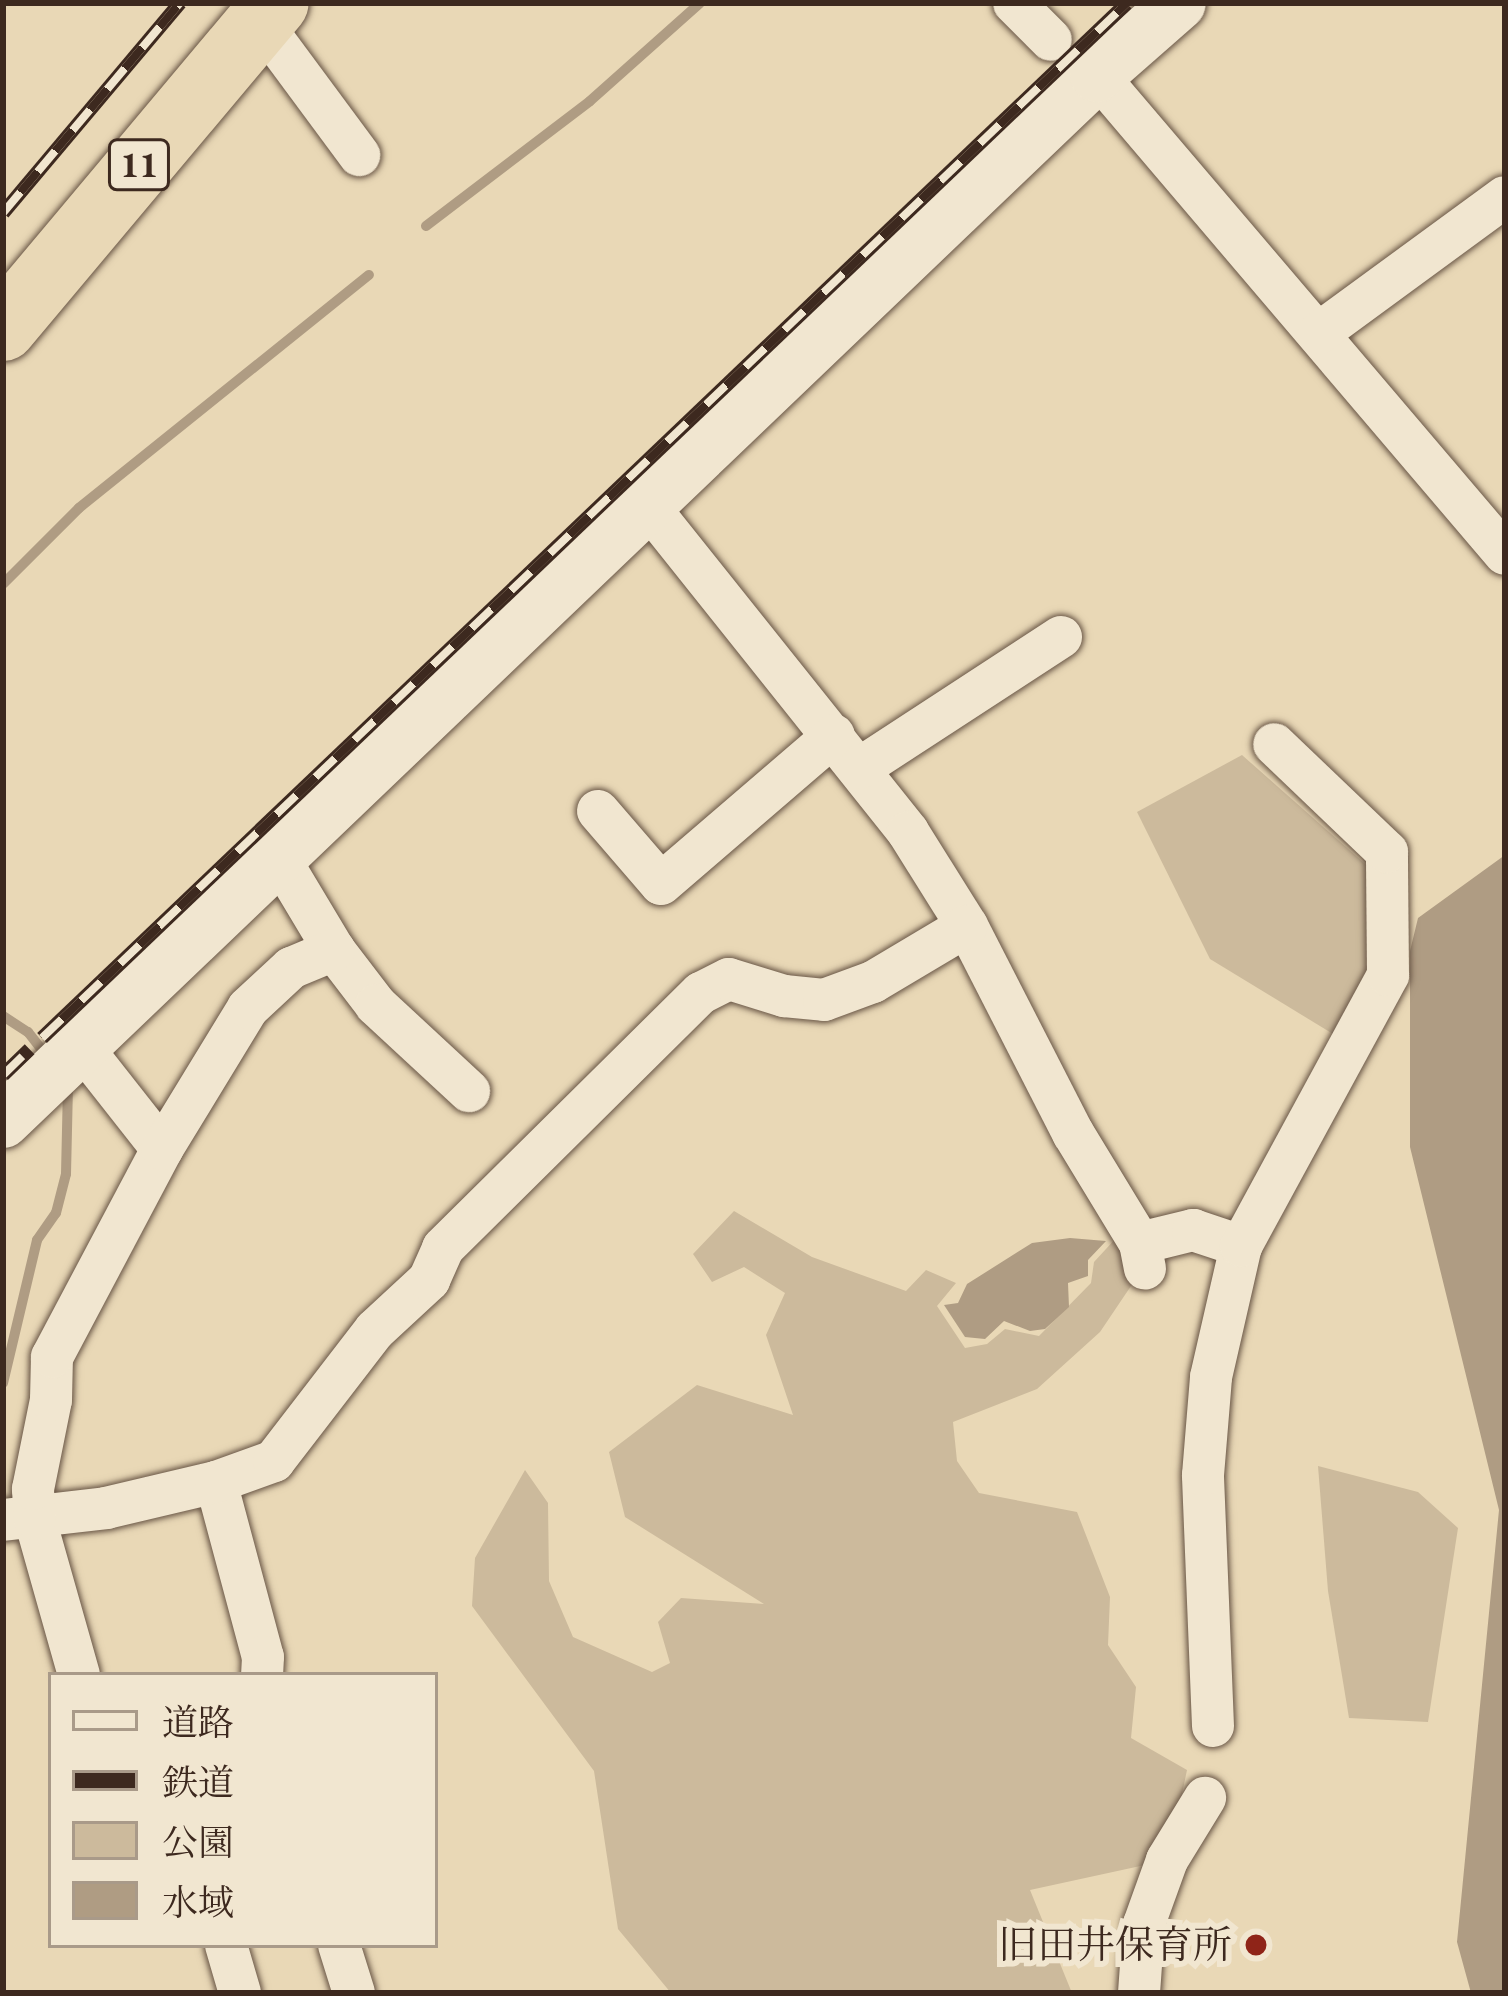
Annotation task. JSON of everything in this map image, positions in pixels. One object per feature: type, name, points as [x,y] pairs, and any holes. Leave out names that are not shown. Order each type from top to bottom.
[{"type":"highway","name":"11","points":[[3,328],[268,12]]},
{"type":"street","points":[[1014,3],[1051,40]]},
{"type":"street","points":[[3,1121],[1097,75],[1179,3]]},
{"type":"street","points":[[268,12],[359,155]]},
{"type":"street","points":[[1097,75],[1505,554]]},
{"type":"street","points":[[1319,333],[1505,196]]},
{"type":"street","points":[[648,506],[847,751],[968,926],[1073,1133],[1142,1256],[1193,1231],[1241,1246]]},
{"type":"street","points":[[598,811],[661,884],[847,751],[1061,637]]},
{"type":"street","points":[[1213,1726],[1203,1475],[1211,1377],[1241,1246],[1388,975],[1388,852],[1274,744]]},
{"type":"street","points":[[279,858],[334,950],[376,1005],[469,1091]]},
{"type":"street","points":[[19,1520],[217,1483],[274,1461],[375,1330],[429,1280],[443,1248],[701,993],[729,979],[784,996],[824,1000],[873,982],[968,926]]},
{"type":"street","points":[[78,1672],[19,1520],[33,1489],[51,1400],[52,1358],[162,1149],[248,1008],[291,968],[334,950]]},
{"type":"street","points":[[81,1046],[162,1149]]},
{"type":"street","points":[[217,1483],[263,1658],[262,1672]]},
{"type":"street","points":[[1138,1993],[1144,1924],[1166,1859],[1205,1798]]},
{"type":"street","points":[[227,1948],[240,1993]]},
{"type":"street","points":[[340,1948],[354,1993]]},
{"type":"green space","points":[[1242,755],[1373,871],[1376,963],[1338,1037],[1210,959],[1137,812]]},
{"type":"green space","points":[[734,1211],[812,1257],[906,1291],[926,1270],[956,1283],[937,1306],[965,1348],[987,1344],[1005,1329],[1039,1336],[1091,1283],[1094,1262],[1117,1237],[1133,1283],[1100,1332],[1037,1389],[953,1422],[957,1461],[979,1493],[1077,1512],[1110,1597],[1108,1645],[1136,1687],[1131,1738],[1187,1770],[1179,1808],[1145,1865],[1030,1890],[1072,1993],[671,1993],[618,1929],[594,1771],[472,1606],[475,1558],[525,1470],[548,1503],[549,1581],[573,1637],[652,1672],[670,1663],[658,1622],[681,1598],[764,1604],[625,1517],[609,1452],[697,1385],[793,1415],[766,1335],[785,1293],[744,1267],[712,1282],[693,1254]]},
{"type":"green space","points":[[1318,1466],[1418,1492],[1458,1528],[1428,1722],[1349,1718],[1328,1591]]},
{"type":"water","points":[[1505,855],[1505,1993],[1471,1993],[1457,1942],[1499,1510],[1410,1147],[1410,951],[1418,918]]},
{"type":"water","points":[[1070,1238],[1106,1241],[1088,1260],[1088,1276],[1068,1283],[1069,1307],[1045,1329],[1030,1331],[1004,1321],[985,1339],[965,1337],[944,1305],[958,1303],[967,1284],[1032,1243]]},
{"type":"waterway","points":[[426,226],[590,101],[700,3]]},
{"type":"waterway","points":[[3,584],[79,508],[369,275]]},
{"type":"waterway","points":[[3,1016],[28,1032],[45,1054]]},
{"type":"waterway","points":[[3,1383],[37,1240],[56,1213],[66,1174],[68,1089]]},
{"type":"railway","points":[[3,213],[180,3]]},
{"type":"railway","points":[[42,1038],[1127,3]]},
{"type":"railway","points":[[3,1075],[30,1049]]},
{"type":"place","name":"旧田井保育所","points":[[1256,1945]]}]
